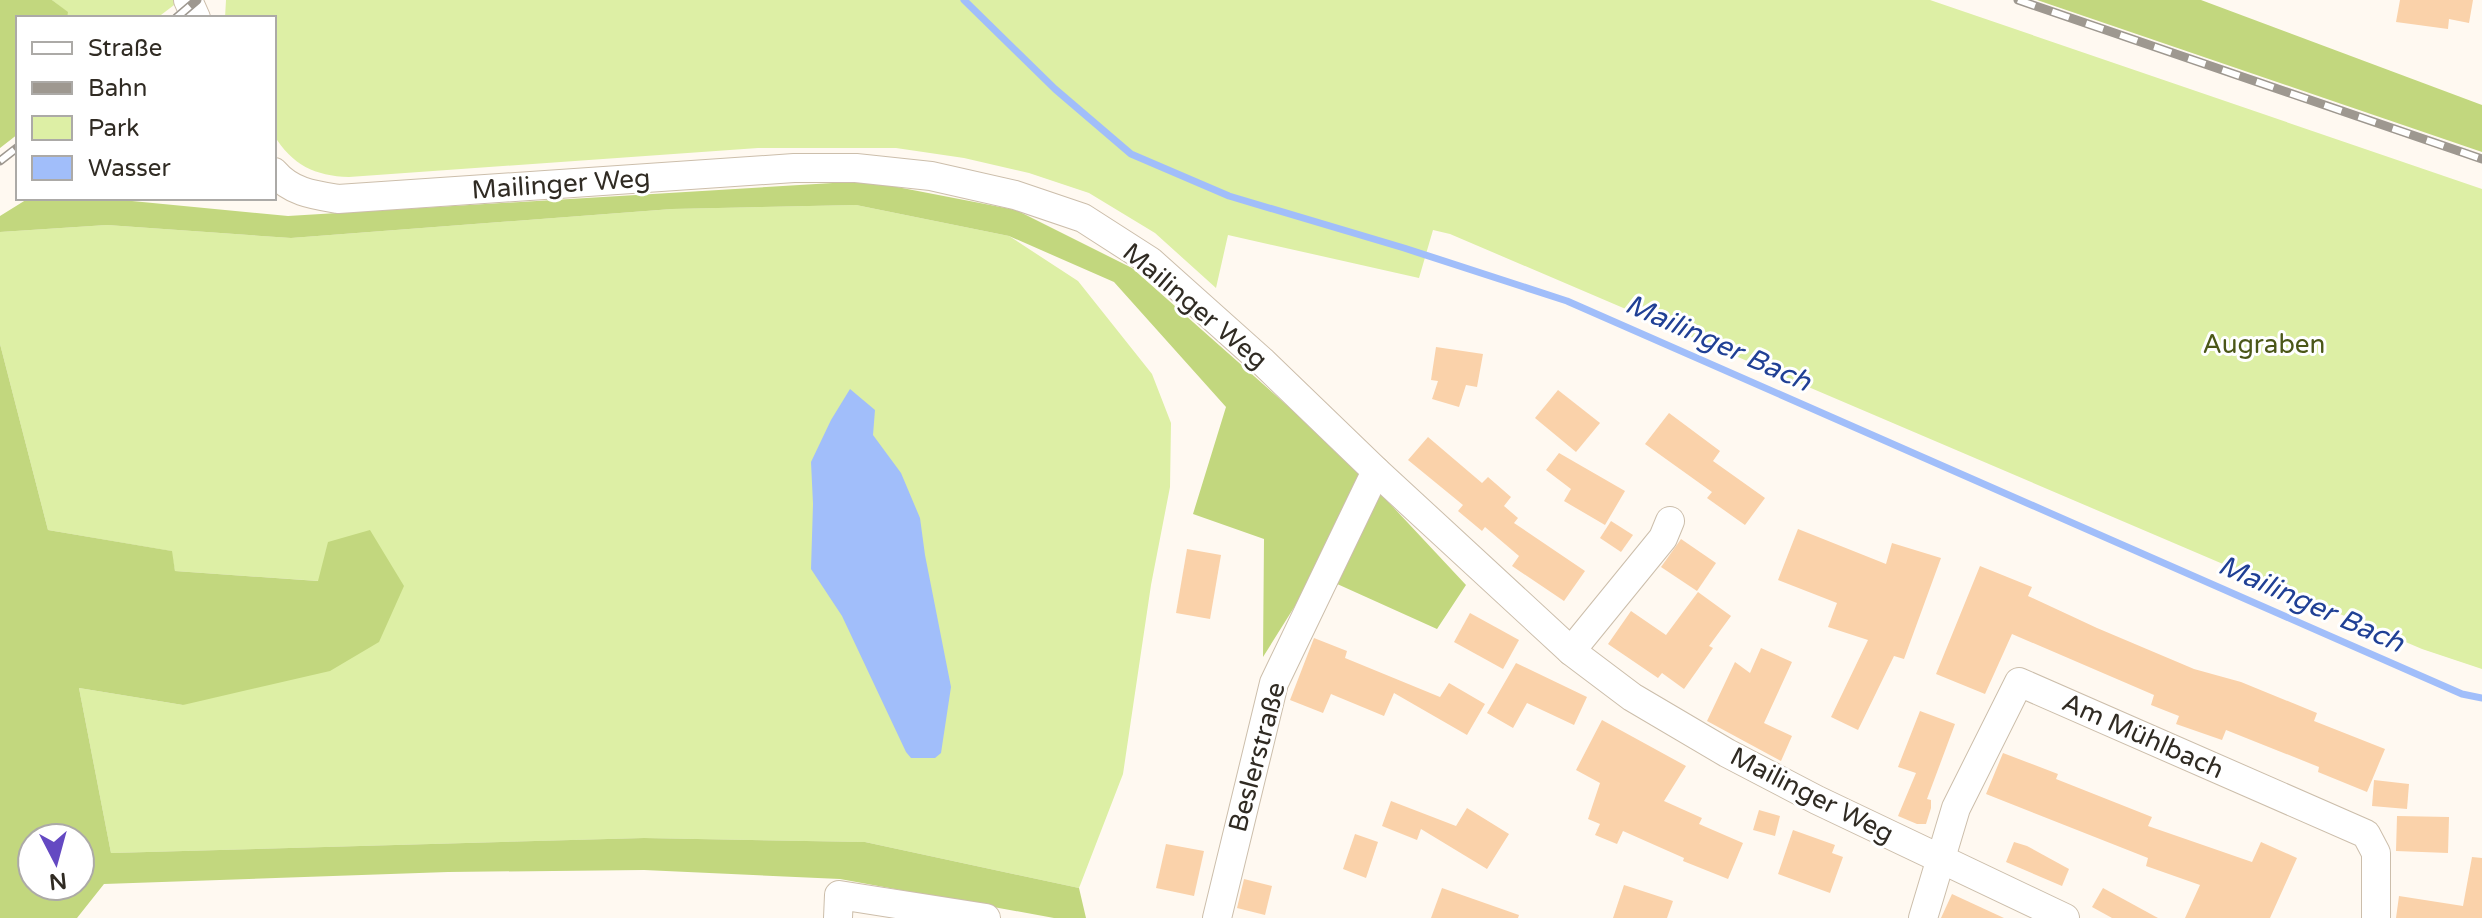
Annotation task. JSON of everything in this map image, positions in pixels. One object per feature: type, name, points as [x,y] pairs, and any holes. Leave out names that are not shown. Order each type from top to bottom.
[{"type":"street","name":"Mailinger Weg","points":[[276,174],[287,185],[301,192],[338,199],[794,168],[893,171],[931,176],[1015,195],[1083,218],[1150,261],[1263,362],[1571,651],[1632,697],[1727,753],[2065,918]]},
{"type":"street","name":"Beslerstraße","points":[[1217,918],[1274,683],[1376,471]]},
{"type":"street","points":[[1571,651],[1663,538],[1670,521]]},
{"type":"street","name":"Am Mühlbach","points":[[1942,860],[1956,808],[2019,682],[2366,834],[2376,853],[2376,918]]},
{"type":"street","points":[[1923,918],[1942,860]]},
{"type":"street","points":[[838,906],[986,918]]},
{"type":"green space","points":[[0,0],[52,0],[68,12],[67,16],[16,16],[16,136],[0,148]]},
{"type":"green space","points":[[52,0],[178,2],[160,16],[67,16],[67,12]]},
{"type":"green space","name":"Augraben","points":[[226,0],[1930,0],[2482,189],[2482,669],[2422,649],[1450,234],[1433,230],[1419,278],[1228,235],[1216,288],[1155,233],[1089,193],[1029,173],[964,158],[896,148],[758,148],[349,177],[325,174],[297,161],[276,138],[276,16],[225,16]]},
{"type":"green space","points":[[2037,0],[2201,0],[2482,105],[2482,152]]},
{"type":"green space","points":[[866,181],[1016,210],[1132,268],[1351,462],[1466,585],[1437,629],[1315,574],[1263,657],[1264,539],[1193,514],[1226,407],[1114,282],[1009,236],[856,205],[672,209],[291,238],[107,225],[0,232],[0,216],[26,200],[122,200],[288,216]]},
{"type":"green space","points":[[856,205],[1009,236],[1078,281],[1152,374],[1171,423],[1170,487],[1151,585],[1123,774],[1079,888],[865,842],[644,838],[111,853],[79,688],[183,705],[319,581],[175,571],[171,551],[48,530],[0,344],[0,232],[107,225],[291,238],[672,209]]},
{"type":"green space","points":[[0,344],[48,530],[172,551],[175,571],[318,581],[328,542],[370,530],[404,586],[379,642],[330,671],[183,705],[79,688],[111,853],[644,838],[865,842],[1079,888],[1086,918],[1054,918],[840,879],[644,870],[448,872],[104,884],[96,894],[96,822],[16,822],[16,902],[90,902],[77,918],[0,918]]},
{"type":"water","points":[[850,389],[875,410],[873,435],[901,473],[920,518],[951,687],[941,753],[935,758],[911,758],[906,752],[842,616],[811,569],[811,462]]},
{"type":"building","points":[[2400,0],[2473,0],[2469,23],[2449,19],[2448,29],[2396,22]]},
{"type":"building","points":[[1436,347],[1483,354],[1477,387],[1466,385],[1459,407],[1432,399],[1438,381],[1431,380]]},
{"type":"building","points":[[1558,390],[1600,423],[1576,452],[1535,418]]},
{"type":"building","points":[[1669,413],[1720,451],[1713,461],[1765,498],[1745,525],[1707,498],[1712,492],[1645,444]]},
{"type":"building","points":[[1428,437],[1482,483],[1488,477],[1511,497],[1504,506],[1518,518],[1514,523],[1585,571],[1564,601],[1512,566],[1519,556],[1485,527],[1482,531],[1458,511],[1463,505],[1408,460]]},
{"type":"building","points":[[1559,453],[1625,491],[1605,525],[1564,501],[1571,489],[1546,470]]},
{"type":"building","points":[[1611,521],[1633,535],[1621,552],[1600,538]]},
{"type":"building","points":[[1798,529],[1886,564],[1892,543],[1941,558],[1904,659],[1894,656],[1858,730],[1831,717],[1868,640],[1828,627],[1837,603],[1778,580]]},
{"type":"building","points":[[1681,539],[1716,563],[1697,591],[1661,567]]},
{"type":"building","points":[[1187,549],[1221,555],[1210,619],[1176,613]]},
{"type":"building","points":[[1980,566],[2032,587],[2028,596],[2097,628],[2194,669],[2241,682],[2317,713],[2314,721],[2385,749],[2367,792],[2318,772],[2319,767],[2226,730],[2222,740],[2176,724],[2179,716],[2151,705],[2154,695],[2012,634],[1985,694],[1936,674]]},
{"type":"building","points":[[1698,592],[1731,616],[1684,689],[1662,673],[1658,678],[1608,644],[1631,611],[1666,635]]},
{"type":"building","points":[[1470,613],[1519,640],[1503,669],[1454,642]]},
{"type":"building","points":[[1314,638],[1347,651],[1345,658],[1440,697],[1449,683],[1485,704],[1467,735],[1394,693],[1384,716],[1331,694],[1323,713],[1290,700]]},
{"type":"building","points":[[1761,648],[1792,662],[1764,723],[1792,736],[1781,761],[1707,721],[1735,662],[1750,673]]},
{"type":"building","points":[[1516,663],[1587,697],[1574,725],[1527,703],[1513,728],[1487,713]]},
{"type":"building","points":[[1920,711],[1955,724],[1927,799],[1931,800],[1931,808],[1926,824],[1917,824],[1898,816],[1916,773],[1898,767]]},
{"type":"building","points":[[1602,720],[1686,766],[1664,801],[1702,818],[1699,824],[1743,843],[1728,879],[1623,831],[1617,844],[1595,835],[1600,824],[1588,819],[1600,783],[1576,770]]},
{"type":"building","points":[[2003,753],[2058,774],[2056,779],[2152,817],[2148,826],[2252,862],[2261,842],[2297,858],[2270,918],[2185,918],[2200,885],[2146,866],[2148,858],[1986,794]]},
{"type":"building","points":[[2374,780],[2409,784],[2407,809],[2372,806]]},
{"type":"building","points":[[1391,801],[1456,826],[1467,808],[1509,834],[1487,869],[1421,829],[1417,840],[1382,826]]},
{"type":"building","points":[[1759,810],[1780,816],[1775,836],[1753,830]]},
{"type":"building","points":[[2397,816],[2449,817],[2448,853],[2396,851]]},
{"type":"building","points":[[1793,830],[1835,845],[1832,853],[1843,857],[1830,893],[1778,874]]},
{"type":"building","points":[[1355,834],[1378,842],[1366,878],[1343,869]]},
{"type":"building","points":[[2014,842],[2069,869],[2062,886],[2006,862]]},
{"type":"building","points":[[1166,844],[1204,851],[1194,896],[1156,888]]},
{"type":"building","points":[[2472,857],[2482,858],[2482,918],[2396,918],[2399,896],[2463,906]]},
{"type":"building","points":[[1244,879],[1272,886],[1265,915],[1237,908]]},
{"type":"building","points":[[1624,885],[1673,901],[1667,918],[1613,918]]},
{"type":"building","points":[[1442,888],[1519,915],[1518,918],[1431,918]]},
{"type":"building","points":[[2103,888],[2158,918],[2112,918],[2092,907]]},
{"type":"building","points":[[1952,894],[2004,918],[1941,918]]},
{"type":"waterway","name":"Mailinger Bach","points":[[964,0],[1055,89],[1131,154],[1229,196],[1567,301],[2462,694],[2482,698]]},
{"type":"railway","points":[[178,16],[197,0]]},
{"type":"railway","points":[[2018,0],[2482,159]]},
{"type":"railway","points":[[0,161],[16,149]]}]
